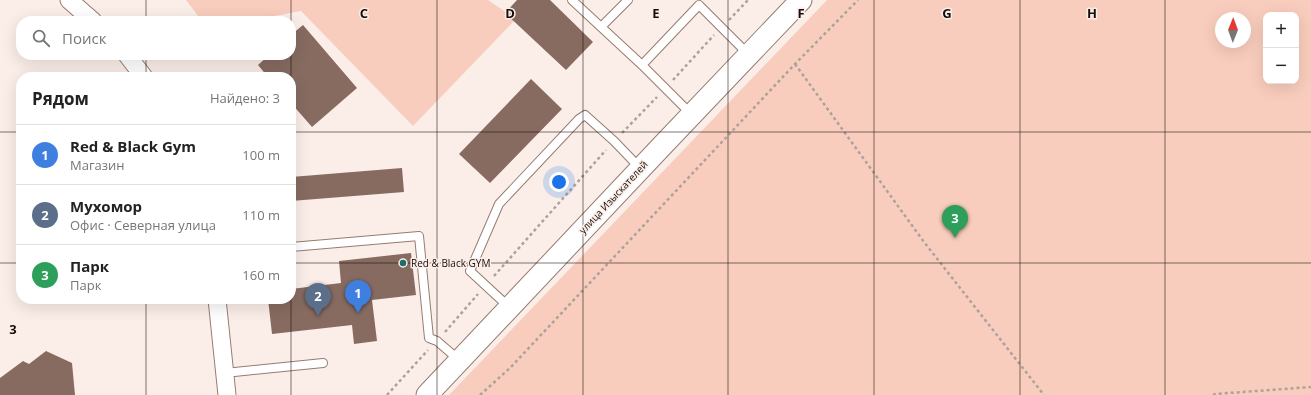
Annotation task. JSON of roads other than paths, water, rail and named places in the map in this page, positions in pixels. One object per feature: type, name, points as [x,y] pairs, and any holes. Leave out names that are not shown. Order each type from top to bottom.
[{"type":"street","points":[[69,0],[87,16]]},
{"type":"street","name":"улица Изыскателей","points":[[427,395],[640,168],[801,0]]},
{"type":"street","points":[[131,60],[140,72]]},
{"type":"street","points":[[218,304],[227,395]]},
{"type":"lane","points":[[572,0],[642,65],[691,115]]},
{"type":"lane","points":[[601,27],[628,0]]},
{"type":"lane","points":[[642,65],[697,2],[749,55]]},
{"type":"lane","points":[[509,307],[470,271],[499,204],[579,119],[585,115],[640,168]]},
{"type":"lane","points":[[296,247],[419,236],[428,338],[436,341],[459,361]]},
{"type":"lane","points":[[225,373],[324,363]]},
{"type":"place","name":"Парк","points":[[955,238]]},
{"type":"place","name":"Red & Black GYM","points":[[403,263]]},
{"type":"place","name":"Red & Black Gym","points":[[358,313]]},
{"type":"place","name":"Мухомор","points":[[318,316]]}]
